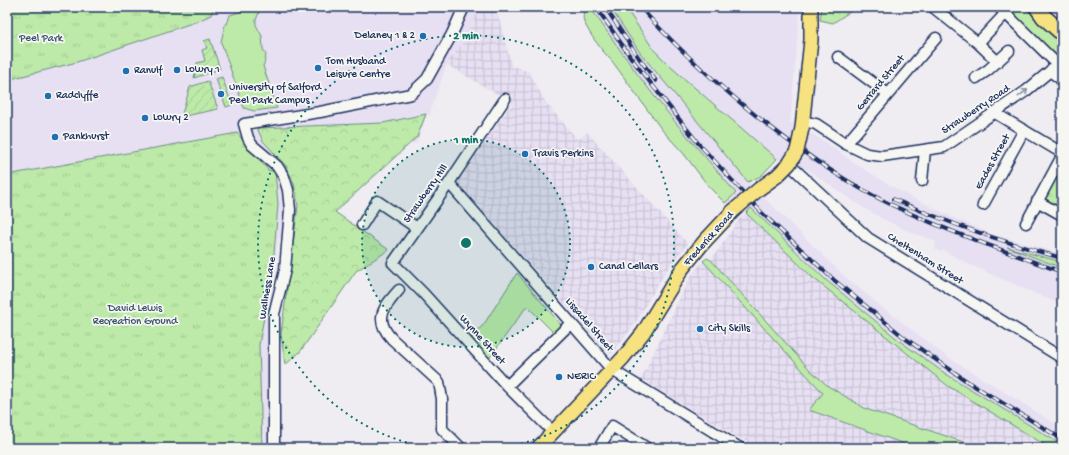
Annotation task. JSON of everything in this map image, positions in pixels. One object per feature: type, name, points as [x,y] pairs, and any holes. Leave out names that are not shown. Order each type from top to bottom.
[{"type":"highway","points":[[1037,7],[1044,17],[1062,33]]},
{"type":"highway","points":[[1047,7],[1062,20]]},
{"type":"main road","name":"Frederick Road","points":[[538,448],[612,370],[643,333],[682,269],[698,249],[733,211],[777,176],[793,168],[803,124],[811,40],[811,7]]},
{"type":"street","name":"Wallness Lane","points":[[274,448],[274,314],[284,270],[290,210],[288,190],[284,177],[277,166],[252,145],[248,138],[244,124],[320,112],[411,94],[427,79],[452,34],[464,7]]},
{"type":"street","points":[[934,8],[978,43],[998,62]]},
{"type":"street","points":[[978,43],[1002,10],[1056,64],[1062,80]]},
{"type":"street","name":"Gerrard Street","points":[[846,144],[936,38]]},
{"type":"street","points":[[976,78],[1009,52]]},
{"type":"street","points":[[838,57],[888,94]]},
{"type":"street","name":"Strawberry Road","points":[[803,124],[816,124],[846,144],[867,154],[882,156],[944,147],[1026,91],[1056,64]]},
{"type":"street","name":"Strawberry Hill","points":[[393,263],[505,99]]},
{"type":"street","points":[[995,113],[1062,153]]},
{"type":"street","name":"Eades Street","points":[[983,205],[1024,130]]},
{"type":"street","points":[[922,180],[925,150]]},
{"type":"street","points":[[1026,223],[1062,156]]},
{"type":"street","name":"Cheltenham Street","points":[[793,168],[868,238],[1062,358]]},
{"type":"street","name":"Lissadel Street","points":[[449,183],[612,370],[740,448]]},
{"type":"street","points":[[1037,201],[1062,215]]},
{"type":"street","points":[[362,225],[377,202],[417,228]]},
{"type":"street","name":"Wynne Street","points":[[393,263],[424,294],[507,386],[553,432]]},
{"type":"street","points":[[398,290],[382,312],[383,327],[392,339],[439,382],[442,399],[442,429],[461,448]]},
{"type":"street","points":[[507,386],[571,323]]},
{"type":"street","points":[[599,448],[612,426],[647,448]]},
{"type":"shaded area","points":[[7,7],[485,7],[462,44],[447,64],[431,108],[430,115],[427,115],[416,144],[410,143],[334,212],[278,239],[269,337],[268,448],[7,448]]},
{"type":"shaded area","points":[[480,7],[496,7],[512,68],[516,67],[529,72],[546,103],[578,140],[587,132],[688,244],[673,261],[633,327],[610,355],[456,183],[512,103],[446,64],[462,44]]},
{"type":"shaded area","points":[[582,7],[800,7],[790,122],[824,141],[854,163],[901,192],[956,219],[994,235],[1062,254],[1062,305],[968,264],[943,250],[941,252],[935,249],[936,241],[910,232],[883,219],[862,207],[807,169],[777,159],[761,176],[748,182],[844,276],[883,308],[946,356],[1062,428],[1062,448],[1050,448],[948,386],[746,213],[725,203],[662,130],[612,61],[604,53],[583,21],[584,10]]},
{"type":"shaded area","points":[[746,213],[812,277],[948,386],[1050,448],[981,448],[866,409],[828,386],[811,371],[711,260],[740,218]]},
{"type":"shaded area","points":[[703,261],[824,393],[809,410],[913,448],[756,448],[641,379],[690,277]]},
{"type":"green space","name":"Peel Park","points":[[7,7],[214,7],[211,15],[198,21],[77,62],[7,80]]},
{"type":"green space","points":[[254,7],[261,7],[256,20],[256,25],[262,36],[263,49],[266,55],[263,66],[277,108],[254,111],[244,108],[221,42],[225,24],[227,24],[230,15]]},
{"type":"green space","points":[[582,7],[590,7],[655,97],[736,193],[725,203],[709,187],[684,154],[662,130],[612,61],[596,43],[584,22]]},
{"type":"green space","points":[[610,7],[625,7],[654,50],[672,68],[777,159],[761,176],[748,182],[641,54]]},
{"type":"green space","points":[[822,7],[852,7],[854,9],[833,23],[820,20]]},
{"type":"green space","points":[[1008,7],[1024,7],[1061,40],[1062,50],[1058,57]]},
{"type":"green space","points":[[210,39],[220,69],[194,78],[197,63],[205,61],[202,50],[207,48],[204,41]]},
{"type":"green space","points":[[222,77],[232,105],[226,107],[216,79]]},
{"type":"green space","points":[[208,81],[218,109],[185,116],[182,114],[190,87]]},
{"type":"green space","points":[[426,114],[417,137],[335,212],[389,250],[356,271],[300,352],[285,365],[281,334],[298,205],[294,183],[285,165],[263,141],[257,128],[383,123]]},
{"type":"green space","name":"David Lewis Recreation Ground","points":[[237,133],[268,170],[275,172],[278,204],[273,266],[259,345],[262,448],[7,448],[7,175]]},
{"type":"green space","points":[[1062,164],[1062,212],[1043,201]]},
{"type":"green space","points":[[751,208],[826,280],[901,342],[946,374],[1062,445],[1062,448],[1050,448],[948,386],[812,277],[746,213]]},
{"type":"green space","points":[[1007,247],[1062,262],[1062,268]]},
{"type":"green space","points":[[707,258],[711,260],[811,371],[828,386],[866,409],[981,448],[913,448],[809,410],[823,393],[703,261]]},
{"type":"green space","points":[[517,273],[562,326],[554,333],[527,306],[488,360],[470,339],[484,324]]},
{"type":"railway","points":[[596,7],[634,62],[698,143],[763,214],[834,280],[906,339],[971,384],[1062,439]]},
{"type":"railway","points":[[605,7],[656,81]]},
{"type":"railway","points":[[640,7],[689,58],[743,105],[790,142],[839,176],[874,196],[920,218],[1062,272]]},
{"type":"railway","points":[[893,199],[977,232],[1062,258]]},
{"type":"place","name":"Delaney 1 & 2","points":[[423,36]]},
{"type":"place","name":"Tom Husband Leisure Centre","points":[[318,68]]},
{"type":"place","name":"Lowry 1","points":[[177,70]]},
{"type":"place","name":"Ranulf","points":[[126,71]]},
{"type":"place","name":"University of Salford Peel Park Campus","points":[[221,94]]},
{"type":"place","name":"Radclyffe","points":[[48,96]]},
{"type":"place","name":"Lowry 2","points":[[145,118]]},
{"type":"place","name":"Pankhurst","points":[[55,137]]},
{"type":"place","name":"Travis Perkins","points":[[525,154]]},
{"type":"place","name":"Canal Cellars","points":[[591,267]]},
{"type":"place","name":"City Skills","points":[[700,329]]},
{"type":"place","name":"NERIC","points":[[559,377]]}]
